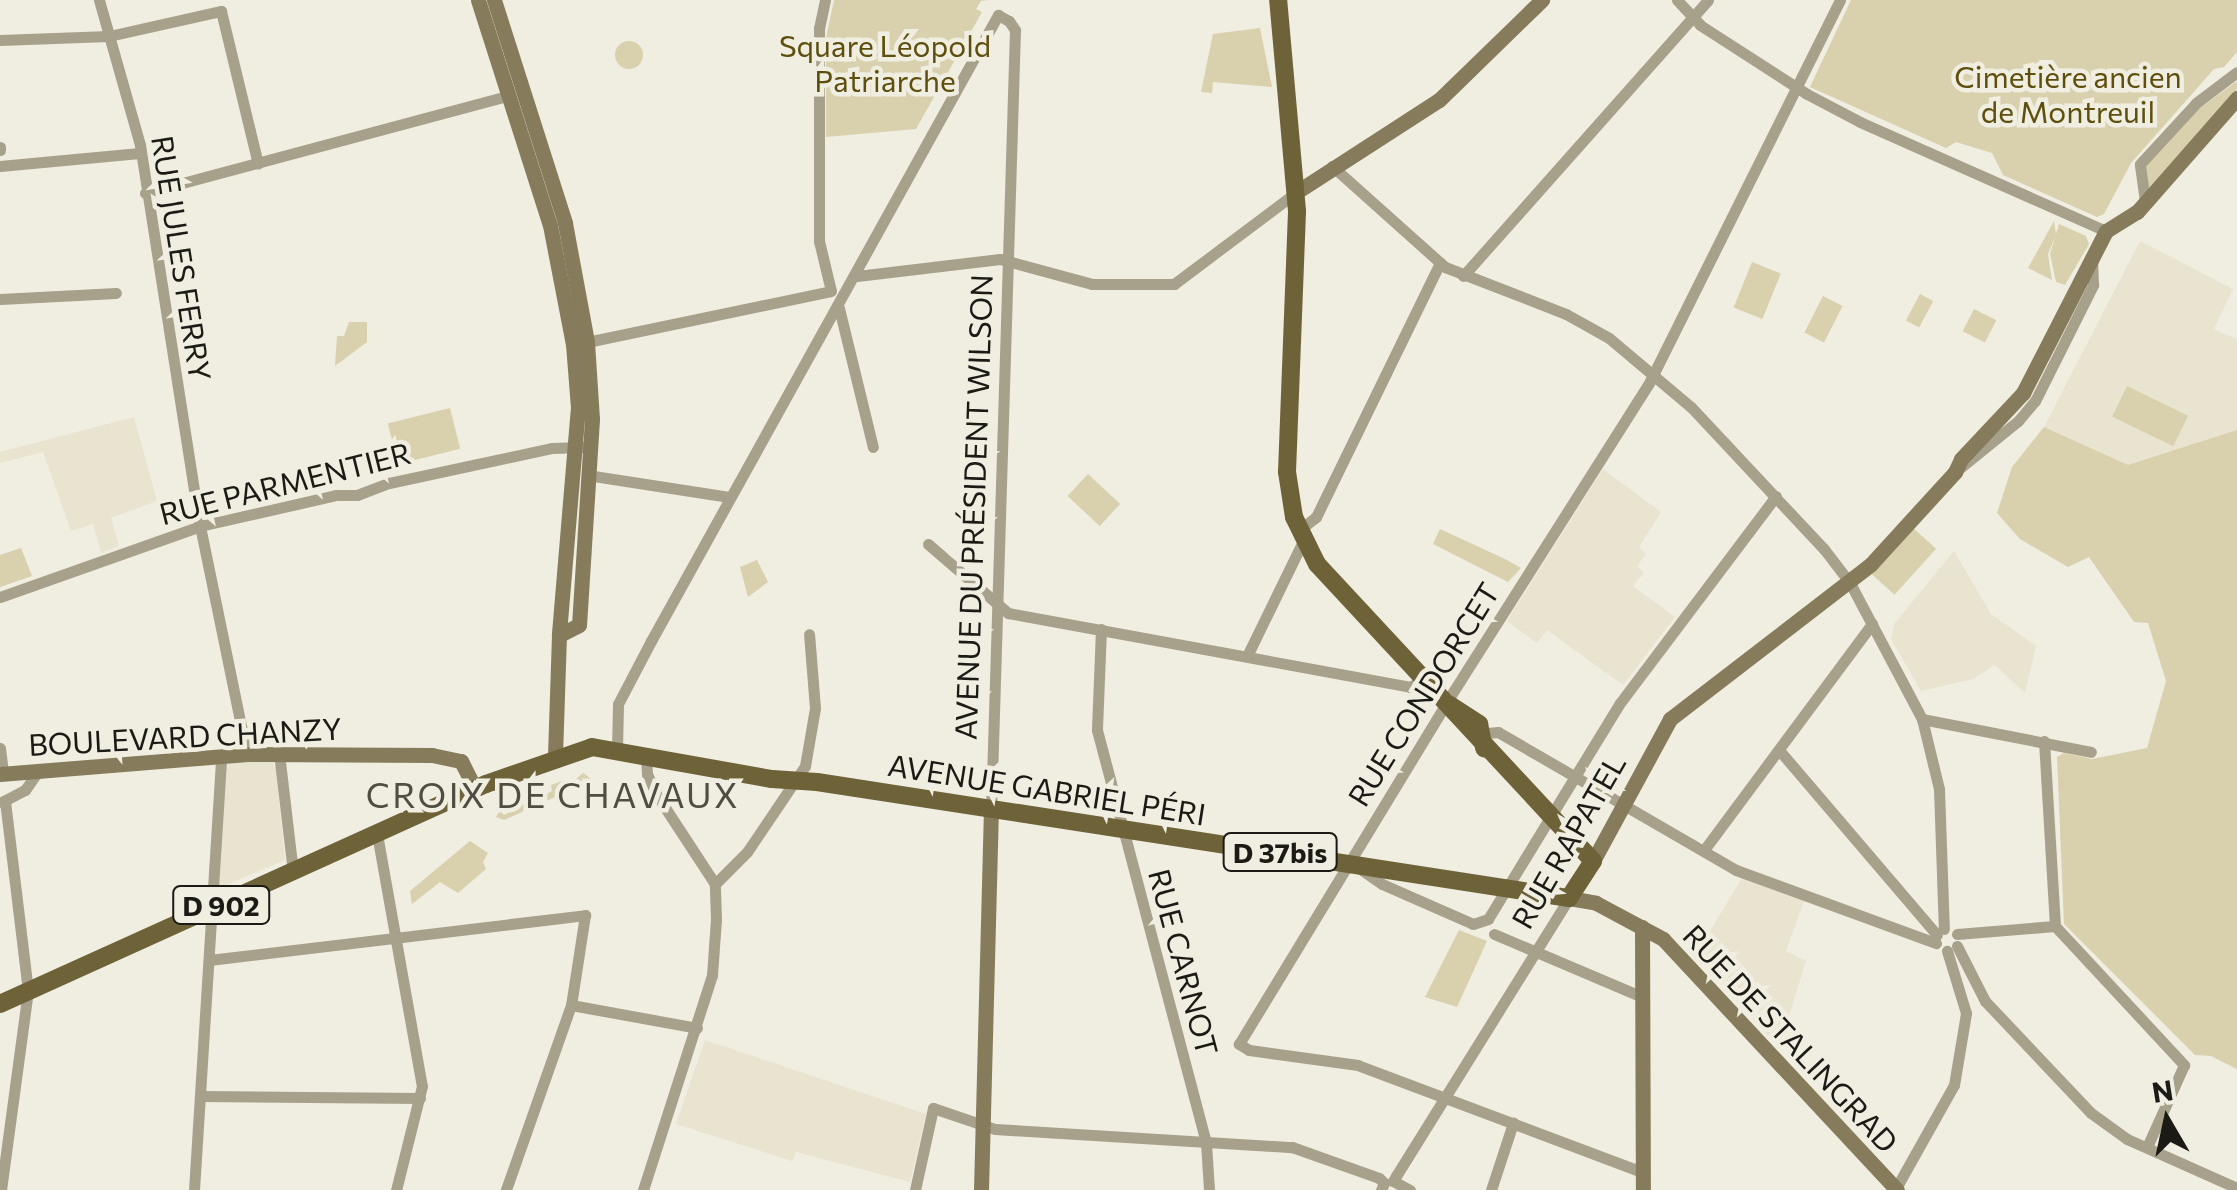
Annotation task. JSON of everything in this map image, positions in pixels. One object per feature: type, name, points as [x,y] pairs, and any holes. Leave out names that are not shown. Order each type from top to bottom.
[{"type":"main road","points":[[478,0],[560,260],[578,387],[587,475],[580,625],[558,635]]},
{"type":"main road","points":[[494,0],[528,92],[565,224],[588,342],[582,447],[558,635],[556,758]]},
{"type":"main road","points":[[1278,0],[1295,193],[1287,472],[1300,536],[1422,680],[1446,703],[1473,717],[1479,738],[1592,860]]},
{"type":"main road","points":[[1295,193],[1439,100],[1542,0]]},
{"type":"main road","points":[[2106,231],[2130,218],[2237,98]]},
{"type":"main road","name":"RUE RAPATEL","points":[[1569,898],[1670,719],[1871,564],[1955,472],[1961,458],[2022,394],[2106,231]]},
{"type":"main road","name":"AVENUE GABRIEL PÉRI","points":[[377,834],[475,788],[592,747],[772,779],[796,779],[1591,901],[1642,927]]},
{"type":"main road","name":"BOULEVARD CHANZY","points":[[2,773],[247,754],[456,758],[465,766],[475,788]]},
{"type":"main road","name":"AVENUE DU PRÉSIDENT WILSON","points":[[981,1190],[991,809]]},
{"type":"main road","name":"D 902","points":[[0,1004],[377,834]]},
{"type":"main road","points":[[1642,927],[1642,1190]]},
{"type":"main road","name":"RUE DE STALINGRAD","points":[[1642,927],[1663,939],[1896,1190]]},
{"type":"street","name":"RUE JULES FERRY","points":[[98,0],[139,153],[200,526],[247,754]]},
{"type":"street","points":[[825,0],[819,28],[820,241],[873,447]]},
{"type":"street","points":[[1677,0],[1694,19],[1798,88],[1860,122],[2106,231]]},
{"type":"street","points":[[1463,276],[1708,0]]},
{"type":"street","name":"RUE CONDORCET","points":[[1443,1098],[1358,1065],[1248,1050],[1239,1044],[1446,703],[1654,374],[1840,0]]},
{"type":"street","points":[[0,40],[108,36],[222,12],[258,164]]},
{"type":"street","name":"AVENUE DU PRÉSIDENT WILSON","points":[[862,260],[998,15],[1010,21],[1015,30],[991,809]]},
{"type":"street","points":[[2145,201],[2140,164],[2196,103],[2237,72]]},
{"type":"street","points":[[145,193],[504,97]]},
{"type":"street","points":[[0,166],[139,153]]},
{"type":"street","points":[[1332,166],[1440,263],[1463,276],[1589,326],[1654,374],[1776,496],[1847,579],[1872,624],[1922,719],[1938,789],[1946,940],[1966,1013],[1954,1085],[1896,1190]]},
{"type":"street","points":[[856,276],[1009,262],[1092,284],[1174,284],[1295,193]]},
{"type":"street","points":[[617,749],[618,704],[825,326],[836,298],[862,260]]},
{"type":"street","points":[[588,342],[836,298],[856,276],[862,260]]},
{"type":"street","points":[[1247,656],[1300,536],[1316,517],[1440,263]]},
{"type":"street","points":[[0,299],[116,294]]},
{"type":"street","name":"RUE PARMENTIER","points":[[0,597],[200,526],[336,495],[357,495],[372,487],[446,470],[582,447]]},
{"type":"street","points":[[587,475],[729,497]]},
{"type":"street","points":[[1348,862],[1382,884],[1473,924],[1488,918],[1620,702],[1776,496]]},
{"type":"street","points":[[928,544],[1008,614],[1410,687],[1422,680]]},
{"type":"street","points":[[1704,850],[1872,624]]},
{"type":"street","name":"RUE CARNOT","points":[[1101,629],[1097,730],[1206,1143],[1210,1190]]},
{"type":"street","points":[[715,884],[742,859],[805,766],[815,708],[809,634]]},
{"type":"street","points":[[1922,719],[2091,752]]},
{"type":"street","points":[[1479,738],[1498,732],[1736,870],[1946,940],[2055,926]]},
{"type":"street","points":[[2044,741],[2055,926],[2181,1057],[2184,1065],[2147,1147]]},
{"type":"street","points":[[0,748],[2,773]]},
{"type":"street","points":[[1778,750],[1946,940],[1985,1002],[2091,1113],[2126,1139],[2237,1188]]},
{"type":"street","points":[[279,753],[293,872]]},
{"type":"street","points":[[643,1190],[712,976],[715,884],[656,794],[646,774],[646,754]]},
{"type":"street","points":[[194,1190],[221,755]]},
{"type":"street","points":[[1,1190],[28,992],[2,801],[25,790],[39,770]]},
{"type":"street","points":[[377,834],[397,937],[420,1098],[396,1190]]},
{"type":"street","name":"RUE RAPATEL","points":[[1386,1185],[1569,898]]},
{"type":"street","points":[[209,960],[584,915],[571,1005],[506,1190]]},
{"type":"street","points":[[1494,934],[1640,996]]},
{"type":"street","points":[[571,1005],[698,1028]]},
{"type":"street","points":[[201,1096],[420,1098]]},
{"type":"street","points":[[1443,1098],[1642,1172]]},
{"type":"street","points":[[915,1190],[933,1108],[982,1124],[1298,1148],[1386,1185],[1410,1190]]},
{"type":"street","points":[[1491,1190],[1513,1124]]},
{"type":"shaded area","points":[[2140,241],[2233,289],[2214,329],[2237,339],[2237,430],[2128,466],[2044,427]]},
{"type":"shaded area","points":[[134,417],[157,501],[111,518],[119,546],[101,553],[93,524],[71,531],[43,452],[0,463],[0,452]]},
{"type":"shaded area","points":[[1603,469],[1661,512],[1639,547],[1646,554],[1637,566],[1644,573],[1633,586],[1675,617],[1623,685],[1547,630],[1537,643],[1507,621]]},
{"type":"shaded area","points":[[1954,551],[1991,614],[2036,646],[2025,693],[1995,665],[1973,679],[1921,691],[1891,639],[1894,624]]},
{"type":"shaded area","points":[[230,762],[272,763],[276,769],[285,860],[217,889],[226,769]]},
{"type":"shaded area","points":[[1743,876],[1805,898],[1786,951],[1806,961],[1779,1048],[1695,956]]},
{"type":"shaded area","points":[[705,1040],[926,1114],[910,1182],[796,1152],[792,1161],[676,1124]]},
{"type":"green space","name":"Square Léopold Patriarche","points":[[834,0],[989,0],[981,1],[976,9],[982,12],[916,129],[826,137],[826,38]]},
{"type":"green space","name":"Cimetière ancien de Montreuil","points":[[1851,0],[2237,0],[2237,52],[2224,67],[2214,69],[2131,163],[2104,214],[2097,217],[2003,175],[1992,153],[1956,142],[1946,148],[1810,87]]},
{"type":"green space","points":[[1260,28],[1272,87],[1213,82],[1212,93],[1201,92],[1213,34]]},
{"type":"green space","points":[[629,41],[639,45],[643,55],[639,65],[629,69],[619,65],[615,55],[619,45]]},
{"type":"green space","points":[[2237,81],[2237,89],[2147,190],[2143,169],[2192,114]]},
{"type":"green space","points":[[2054,221],[2056,235],[2048,254],[2052,280],[2028,268]]},
{"type":"green space","points":[[2059,224],[2086,236],[2089,244],[2065,285],[2056,282],[2050,254]]},
{"type":"green space","points":[[1752,262],[1781,274],[1762,319],[1734,307]]},
{"type":"green space","points":[[1920,294],[1933,301],[1919,328],[1906,320]]},
{"type":"green space","points":[[1823,296],[1843,306],[1824,343],[1804,333]]},
{"type":"green space","points":[[1974,309],[1996,320],[1985,343],[1963,331]]},
{"type":"green space","points":[[349,322],[367,322],[367,342],[335,366],[337,336],[344,336]]},
{"type":"green space","points":[[2127,386],[2188,416],[2173,446],[2112,417]]},
{"type":"green space","points":[[450,408],[460,449],[398,464],[388,423]]},
{"type":"green space","points":[[2044,427],[2128,465],[2237,430],[2237,1069],[2211,1056],[2195,1055],[2064,924],[2057,757],[2064,753],[2092,759],[2147,748],[2166,681],[2148,623],[2134,622],[2089,557],[2068,567],[2020,539],[1997,513],[2012,467]]},
{"type":"green space","points":[[1088,474],[1120,504],[1100,526],[1068,496]]},
{"type":"green space","points":[[1913,528],[1936,549],[1895,595],[1872,574]]},
{"type":"green space","points":[[1440,529],[1521,568],[1508,582],[1433,544]]},
{"type":"green space","points":[[21,548],[32,576],[0,587],[0,555]]},
{"type":"green space","points":[[757,560],[768,582],[748,597],[740,567]]},
{"type":"green space","points":[[583,773],[593,780],[504,820],[496,817],[500,810],[504,815],[517,808],[515,802],[529,795],[534,801],[552,791],[551,785],[562,781],[569,785]]},
{"type":"green space","points":[[470,841],[488,853],[483,862],[486,869],[458,893],[440,882],[412,904],[410,891]]},
{"type":"green space","points":[[1459,930],[1487,941],[1457,1007],[1425,997]]},
{"type":"district","name":"CROIX DE CHAVAUX","points":[[553,794]]}]
